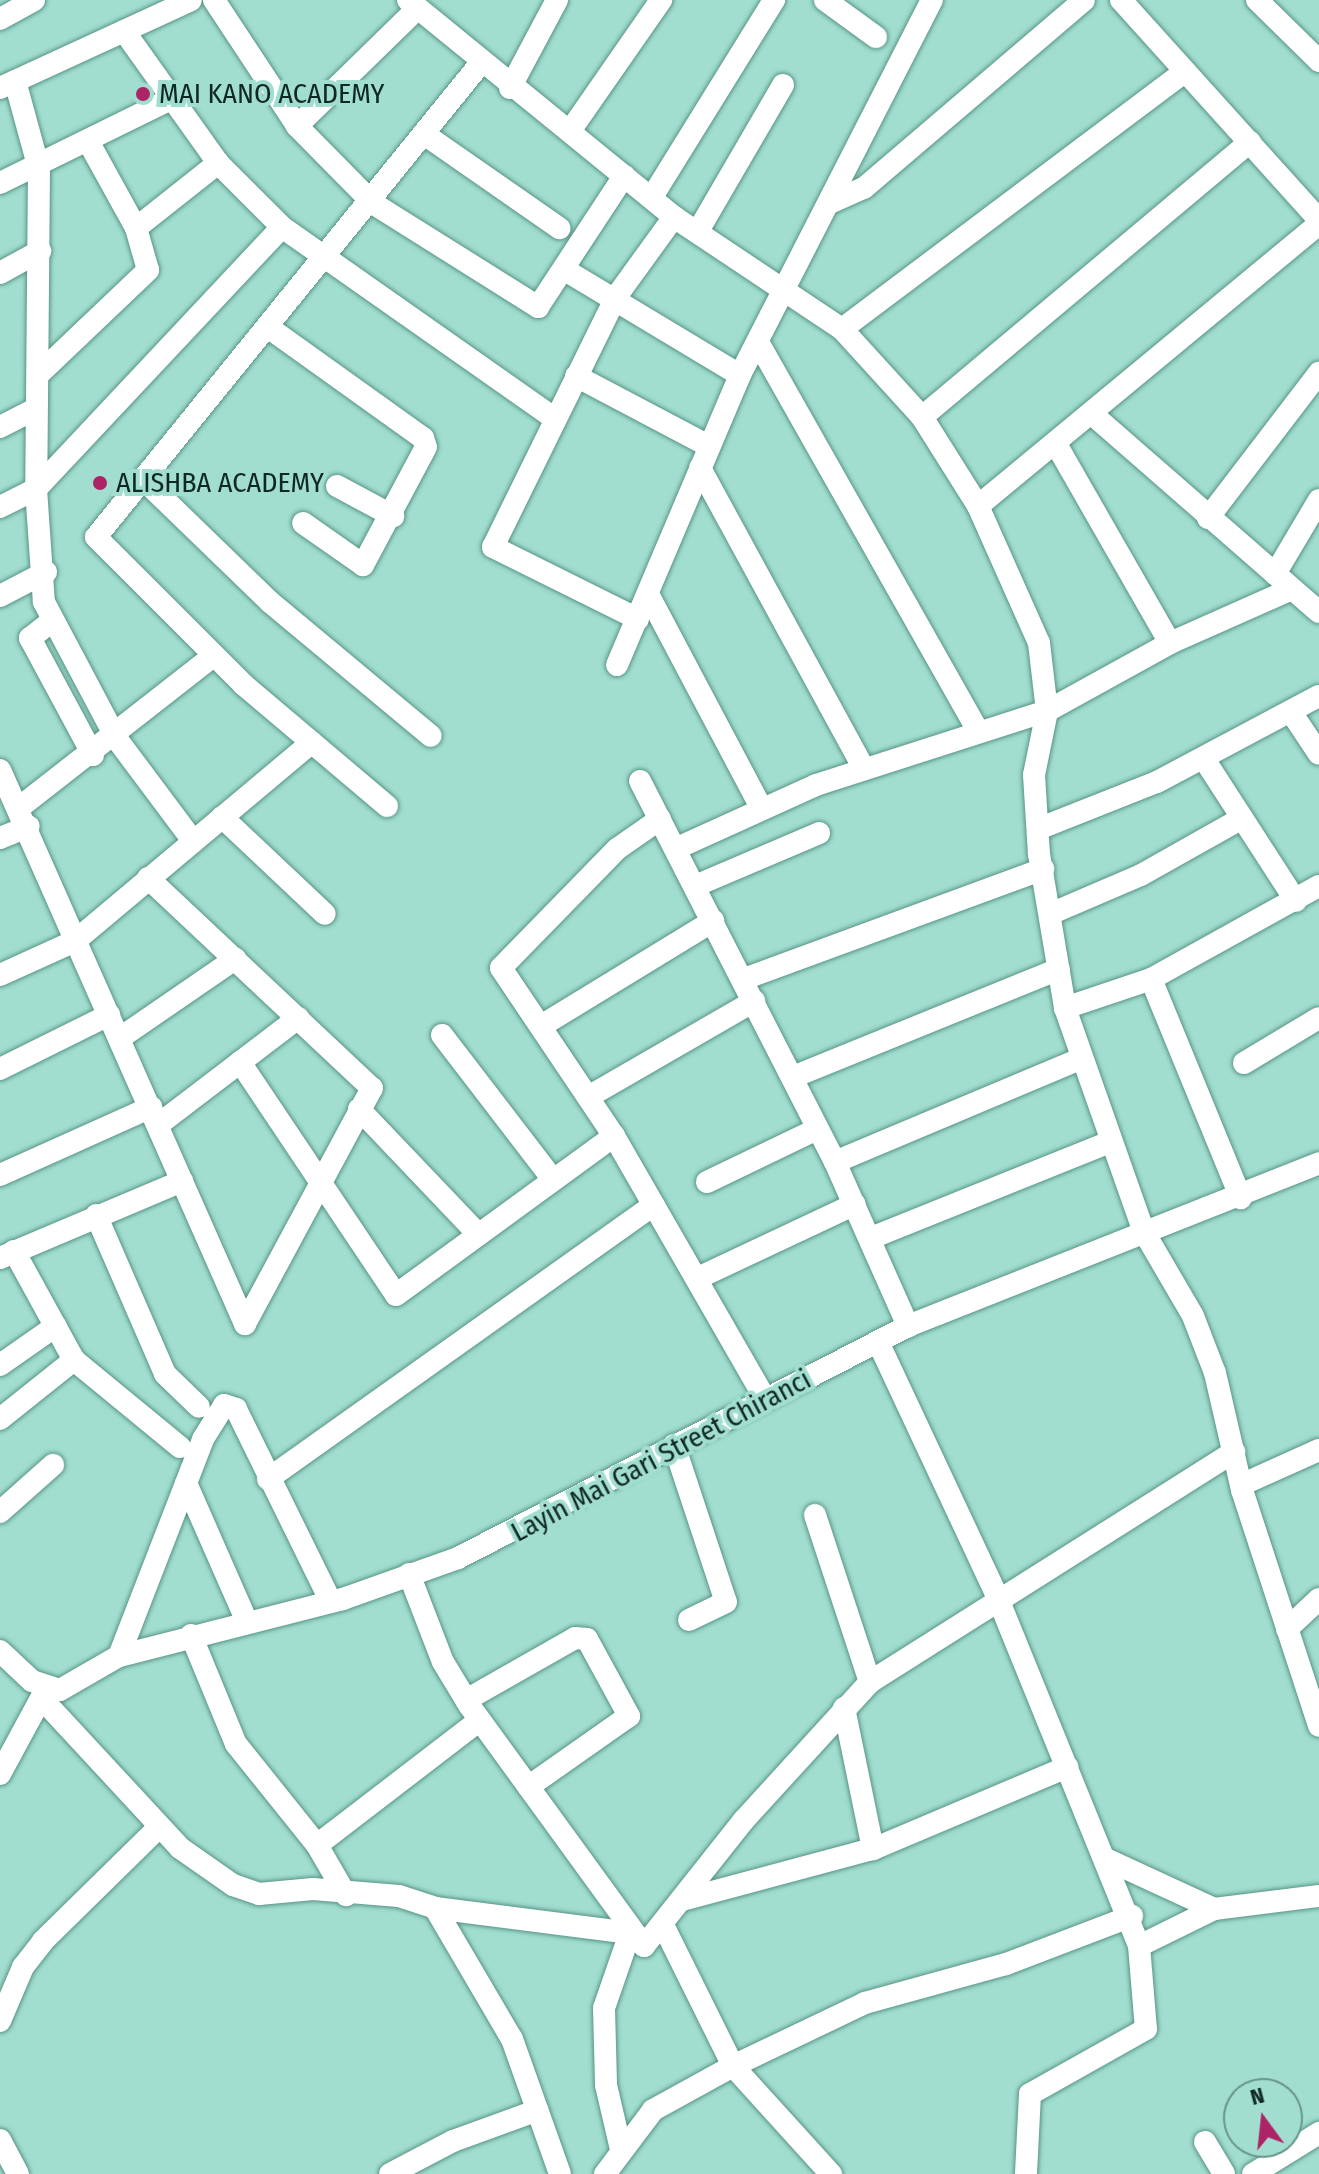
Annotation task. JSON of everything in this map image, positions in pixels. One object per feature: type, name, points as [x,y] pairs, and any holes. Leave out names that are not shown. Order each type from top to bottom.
[{"type":"street","points":[[0,19],[34,0]]},
{"type":"street","points":[[191,0],[8,85],[39,169],[41,372],[35,409],[36,489],[46,572],[42,595],[52,621],[116,738],[193,841]]},
{"type":"street","points":[[214,0],[297,126],[374,204],[532,305],[541,306],[624,176]]},
{"type":"street","points":[[510,88],[557,0]]},
{"type":"street","points":[[570,131],[661,0]]},
{"type":"street","points":[[652,197],[774,0]]},
{"type":"street","points":[[825,0],[876,37]]},
{"type":"street","points":[[617,665],[740,375],[788,288],[932,0]]},
{"type":"street","points":[[832,202],[864,188],[1084,0]]},
{"type":"street","points":[[978,506],[1319,222],[1121,0]]},
{"type":"street","points":[[1257,0],[1319,61]]},
{"type":"street","points":[[297,126],[412,5],[480,64],[570,131],[674,217],[698,231],[744,268],[788,288],[842,329],[922,417],[978,506],[1039,643],[1047,711],[1034,775],[1043,869],[1065,1008],[1144,1232],[1193,1316],[1241,1485],[1319,1726]]},
{"type":"street","points":[[124,31],[218,163],[282,227],[325,262],[552,417]]},
{"type":"street","points":[[387,806],[213,656],[98,545],[96,537],[272,330],[374,204],[480,64]]},
{"type":"street","points":[[842,329],[1185,71]]},
{"type":"street","points":[[698,231],[783,85]]},
{"type":"street","points":[[0,183],[39,169],[173,98]]},
{"type":"street","points":[[424,134],[559,228]]},
{"type":"street","points":[[41,372],[148,270],[136,228],[88,141]]},
{"type":"street","points":[[922,417],[1250,142]]},
{"type":"street","points":[[136,228],[218,163]]},
{"type":"street","points":[[638,619],[494,551],[552,417],[616,297],[674,217]]},
{"type":"street","points":[[0,507],[36,489],[282,227]]},
{"type":"street","points":[[0,273],[40,251]]},
{"type":"street","points":[[565,270],[616,297],[740,375]]},
{"type":"street","points":[[272,330],[423,438],[424,455],[393,516],[363,565],[303,523]]},
{"type":"street","points":[[758,342],[978,731]]},
{"type":"street","points":[[1208,518],[1319,373]]},
{"type":"street","points":[[576,376],[709,446]]},
{"type":"street","points":[[0,427],[35,409]]},
{"type":"street","points":[[1092,414],[1319,612]]},
{"type":"street","points":[[1056,444],[1170,643]]},
{"type":"street","points":[[700,468],[864,769]]},
{"type":"street","points":[[143,479],[270,602],[431,736]]},
{"type":"street","points":[[337,486],[393,516]]},
{"type":"street","points":[[675,849],[761,807],[864,769],[1047,711],[1283,582],[1319,500]]},
{"type":"street","points":[[0,596],[46,572]]},
{"type":"street","points":[[648,594],[761,807]]},
{"type":"street","points":[[52,621],[30,638],[93,755]]},
{"type":"street","points":[[0,838],[93,755],[213,656]]},
{"type":"street","points":[[1038,829],[1204,759],[1319,696]]},
{"type":"street","points":[[1291,712],[1319,754]]},
{"type":"street","points":[[0,975],[75,941],[312,742]]},
{"type":"street","points":[[1204,759],[1296,901]]},
{"type":"street","points":[[3,781],[24,817],[75,941],[245,1324],[316,1185],[372,1088],[148,878]]},
{"type":"street","points":[[640,781],[835,1162],[908,1326]]},
{"type":"street","points":[[222,817],[325,914]]},
{"type":"street","points":[[1050,914],[1141,875],[1242,818]]},
{"type":"street","points":[[660,819],[617,849],[506,960],[503,974],[614,1136],[700,1277],[764,1397]]},
{"type":"street","points":[[695,886],[819,833]]},
{"type":"street","points":[[744,979],[1043,869]]},
{"type":"street","points":[[1065,1008],[1151,979],[1319,886]]},
{"type":"street","points":[[541,1026],[713,921]]},
{"type":"street","points":[[120,1038],[235,959]]},
{"type":"street","points":[[793,1077],[1059,969]]},
{"type":"street","points":[[1151,979],[1241,1198]]},
{"type":"street","points":[[588,1097],[754,1001]]},
{"type":"street","points":[[0,1069],[109,1015]]},
{"type":"street","points":[[0,1175],[155,1116],[240,1062],[298,1018]]},
{"type":"street","points":[[1244,1063],[1319,1018]]},
{"type":"street","points":[[442,1035],[551,1177]]},
{"type":"street","points":[[835,1162],[1082,1058]]},
{"type":"street","points":[[240,1062],[316,1185],[396,1295],[551,1177],[614,1136]]},
{"type":"street","points":[[359,1109],[476,1232]]},
{"type":"street","points":[[707,1182],[817,1129]]},
{"type":"street","points":[[871,1238],[1110,1142]]},
{"type":"street","name":"Layin Mai Gari Street Chiranci","points":[[45,1695],[74,1683],[119,1656],[191,1635],[331,1602],[508,1537],[764,1397],[879,1344],[908,1326],[1144,1232],[1241,1198],[1319,1163]]},
{"type":"street","points":[[180,1447],[74,1360],[56,1326],[7,1254],[182,1181]]},
{"type":"street","points":[[700,1277],[855,1204]]},
{"type":"street","points":[[268,1479],[654,1205]]},
{"type":"street","points":[[96,1215],[165,1374],[199,1407]]},
{"type":"street","points":[[0,1365],[56,1326]]},
{"type":"street","points":[[879,1344],[997,1596],[1132,1916],[1139,1946],[1146,2029],[1030,2094],[1026,2174]]},
{"type":"street","points":[[0,1419],[74,1360]]},
{"type":"street","points":[[119,1656],[186,1483],[224,1405],[236,1409],[331,1602]]},
{"type":"street","points":[[674,1445],[726,1602],[689,1620]]},
{"type":"street","points":[[1241,1485],[1319,1450]]},
{"type":"street","points":[[409,1574],[466,1700],[630,1933],[644,1946],[664,1927],[682,1900],[844,1708],[870,1682],[997,1596],[1234,1452]]},
{"type":"street","points":[[0,1512],[53,1465]]},
{"type":"street","points":[[186,1483],[247,1622]]},
{"type":"street","points":[[815,1515],[870,1682]]},
{"type":"street","points":[[1287,1629],[1319,1599]]},
{"type":"street","points":[[191,1635],[236,1744],[317,1845],[346,1895]]},
{"type":"street","points":[[466,1700],[575,1638],[587,1639],[629,1716],[528,1787]]},
{"type":"street","points":[[0,1651],[45,1695],[159,1827],[233,1885],[259,1894],[313,1889],[346,1895],[399,1896],[435,1908],[630,1933]]},
{"type":"street","points":[[0,1774],[45,1695]]},
{"type":"street","points":[[844,1708],[873,1849]]},
{"type":"street","points":[[317,1845],[480,1720]]},
{"type":"street","points":[[682,1900],[873,1849],[1067,1767]]},
{"type":"street","points":[[0,2021],[23,1967],[43,1941],[159,1827]]},
{"type":"street","points":[[1108,1860],[1214,1909]]},
{"type":"street","points":[[1139,1946],[1214,1909],[1319,1896]]},
{"type":"street","points":[[435,1908],[512,2039],[560,2174]]},
{"type":"street","points":[[605,2174],[620,2145],[653,2110],[733,2066],[865,2003],[1006,1964],[1132,1916]]},
{"type":"street","points":[[664,1927],[733,2066],[831,2174]]},
{"type":"street","points":[[620,2145],[606,2085],[604,2008],[630,1933]]},
{"type":"street","points":[[390,2174],[418,2168],[538,2110]]},
{"type":"street","points":[[1253,2174],[1319,2133]]},
{"type":"street","points":[[0,2140],[18,2174]]},
{"type":"street","points":[[1205,2142],[1224,2174]]},
{"type":"place","name":"MAI KANO ACADEMY","points":[[143,94]]},
{"type":"place","name":"ALISHBA ACADEMY","points":[[100,483]]}]
